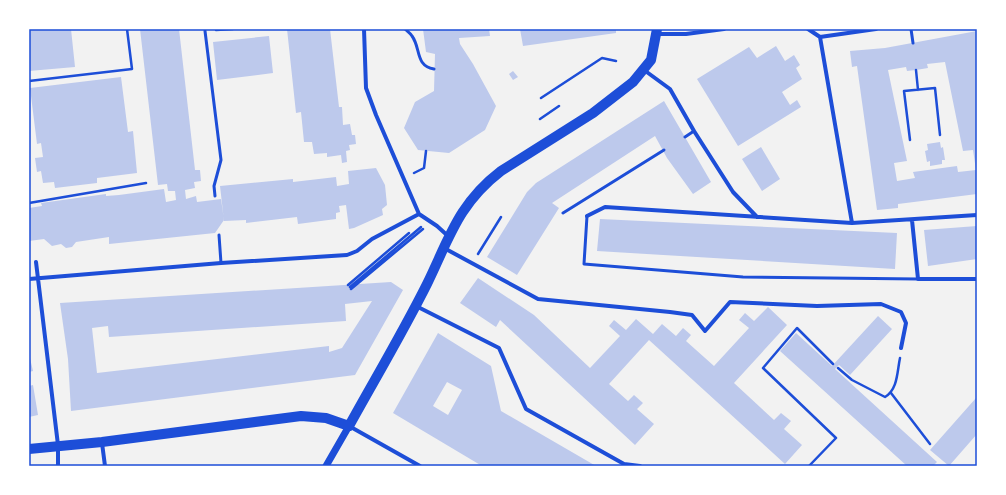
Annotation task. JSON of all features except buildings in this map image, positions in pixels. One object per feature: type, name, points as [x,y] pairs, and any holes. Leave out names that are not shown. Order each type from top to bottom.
[{"type":"main road","points":[[29,448],[102,442],[301,416],[326,418],[349,426],[415,305],[448,236],[469,204],[487,182],[603,106],[633,82],[651,60],[657,31]]},
{"type":"street","points":[[364,29],[366,88],[376,115],[419,214],[437,226],[448,236]]},
{"type":"street","points":[[657,31],[686,34],[724,29]]},
{"type":"street","points":[[808,29],[820,37],[876,29]]},
{"type":"street","points":[[820,37],[852,223]]},
{"type":"street","points":[[644,70],[670,88],[694,131],[734,192],[757,217]]},
{"type":"street","points":[[587,216],[605,206],[852,223],[977,215]]},
{"type":"street","points":[[29,279],[37,277],[221,263],[347,255],[419,214]]},
{"type":"street","points":[[912,220],[918,279],[977,279]]},
{"type":"street","points":[[444,247],[538,299],[692,315],[705,331],[730,302],[817,306],[881,304],[901,312],[906,323],[901,348]]},
{"type":"street","points":[[36,262],[58,445],[58,466]]},
{"type":"street","points":[[415,305],[499,348],[526,409],[624,464],[640,466]]},
{"type":"street","points":[[326,466],[349,426],[420,466]]},
{"type":"street","points":[[102,442],[105,466]]},
{"type":"lane","points":[[405,29],[413,37],[421,62],[429,68],[434,68]]},
{"type":"lane","points":[[911,29],[913,43]]},
{"type":"lane","points":[[205,31],[221,160],[214,186],[215,196]]},
{"type":"lane","points":[[685,137],[694,131]]},
{"type":"lane","points":[[563,213],[664,150]]},
{"type":"lane","points":[[587,216],[584,264],[743,277],[918,279]]},
{"type":"lane","points":[[219,235],[221,263]]},
{"type":"path","points":[[29,81],[132,69],[127,29]]},
{"type":"path","points":[[205,31],[232,29]]},
{"type":"path","points":[[541,98],[602,58],[616,60]]},
{"type":"path","points":[[916,70],[918,90]]},
{"type":"path","points":[[910,140],[904,92],[935,88],[940,135]]},
{"type":"path","points":[[540,119],[559,106]]},
{"type":"path","points":[[419,170],[424,168],[426,151]]},
{"type":"path","points":[[29,202],[146,183]]},
{"type":"path","points":[[473,263],[501,217]]},
{"type":"path","points":[[420,224],[350,287],[428,223]]},
{"type":"path","points":[[809,466],[836,438],[763,368],[797,328],[833,364]]},
{"type":"path","points":[[838,368],[852,380],[885,397],[891,393],[896,382],[901,348]]},
{"type":"path","points":[[891,393],[930,444]]}]
